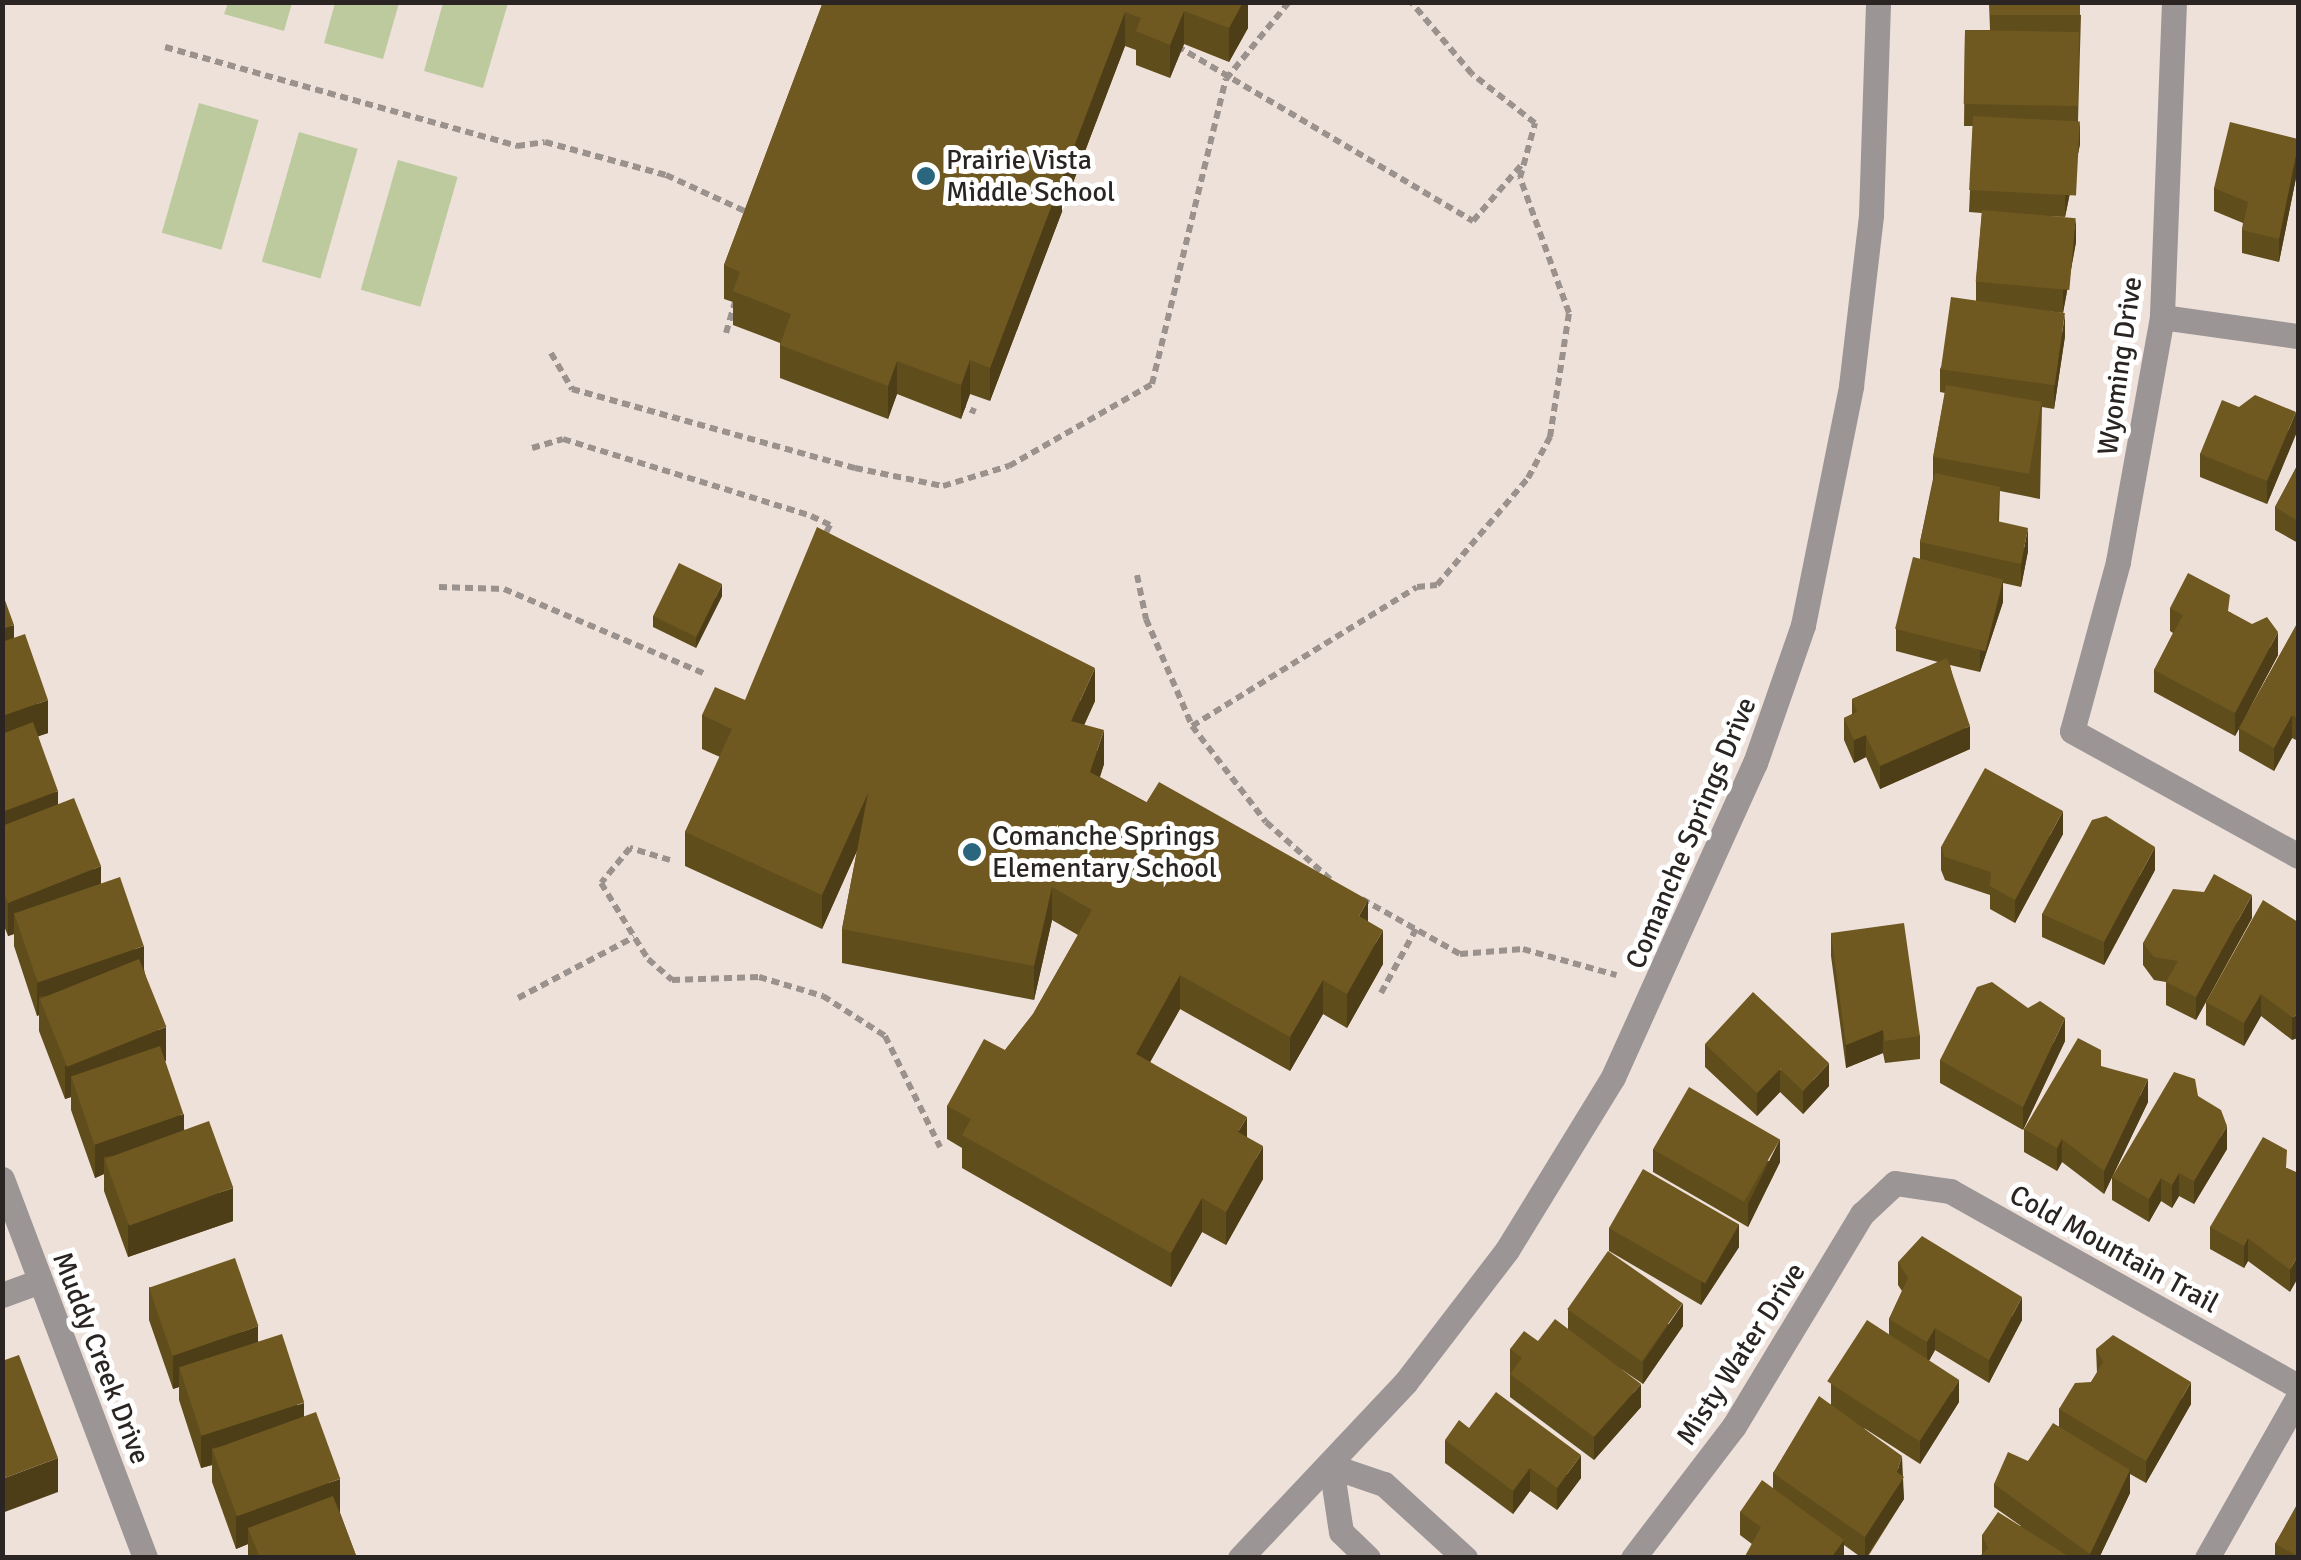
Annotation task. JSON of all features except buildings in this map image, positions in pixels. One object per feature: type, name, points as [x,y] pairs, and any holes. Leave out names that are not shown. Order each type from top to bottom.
[{"type":"street","name":"Comanche Springs Drive","points":[[1240,1558],[1331,1466],[1451,1326],[1588,1120],[1665,974],[1781,700],[1852,386],[1871,215],[1878,2]]},
{"type":"street","name":"Wyoming Drive","points":[[2174,2],[2162,316],[2118,562],[2072,731],[2298,856]]},
{"type":"street","points":[[2162,316],[2298,336]]},
{"type":"street","name":"Muddy Creek Drive","points":[[2,1179],[145,1558]]},
{"type":"street","name":"Cold Mountain Trail","points":[[1895,1182],[1950,1191],[2298,1386]]},
{"type":"street","name":"Misty Water Drive","points":[[1632,1558],[1734,1426],[1862,1214],[1895,1182]]},
{"type":"street","points":[[2,1295],[40,1281]]},
{"type":"street","points":[[2207,1558],[2298,1397]]},
{"type":"street","points":[[1368,1558],[1341,1532],[1331,1466],[1384,1484],[1465,1558]]},
{"type":"path","points":[[551,353],[572,389],[855,468],[943,486],[1009,466],[1152,384],[1226,79],[1289,2]]},
{"type":"path","points":[[1192,726],[1417,587],[1436,585],[1528,478],[1562,387],[1569,313],[1520,178],[1535,123],[1472,74],[1410,2]]},
{"type":"path","points":[[1170,42],[1226,79],[1473,220],[1524,162]]},
{"type":"path","points":[[165,47],[517,146],[545,142],[666,174],[749,213]]},
{"type":"path","points":[[726,333],[736,301]]},
{"type":"path","points":[[944,399],[976,412]]},
{"type":"path","points":[[532,448],[563,439],[810,516],[830,525],[816,557]]},
{"type":"path","points":[[1137,575],[1146,619],[1192,726],[1266,822],[1332,882],[1460,954],[1523,948],[1616,975]]},
{"type":"path","points":[[439,587],[504,589],[705,674]]},
{"type":"path","points":[[670,860],[630,848],[610,863],[601,882],[634,937],[672,980],[759,976],[822,996],[886,1036],[940,1147]]},
{"type":"path","points":[[1382,993],[1416,930]]},
{"type":"path","points":[[518,998],[634,937]]},
{"type":"green space","points":[[228,2],[292,3],[284,31],[224,14]]},
{"type":"green space","points":[[335,3],[399,3],[383,59],[324,43]]},
{"type":"green space","points":[[443,3],[508,3],[483,88],[424,71]]},
{"type":"green space","points":[[199,103],[259,120],[221,250],[162,233]]},
{"type":"green space","points":[[299,132],[358,149],[320,279],[262,262]]},
{"type":"green space","points":[[398,160],[458,177],[420,307],[361,290]]},
{"type":"place","name":"Prairie Vista Middle School","points":[[926,176]]},
{"type":"place","name":"Comanche Springs Elementary School","points":[[972,852]]}]
